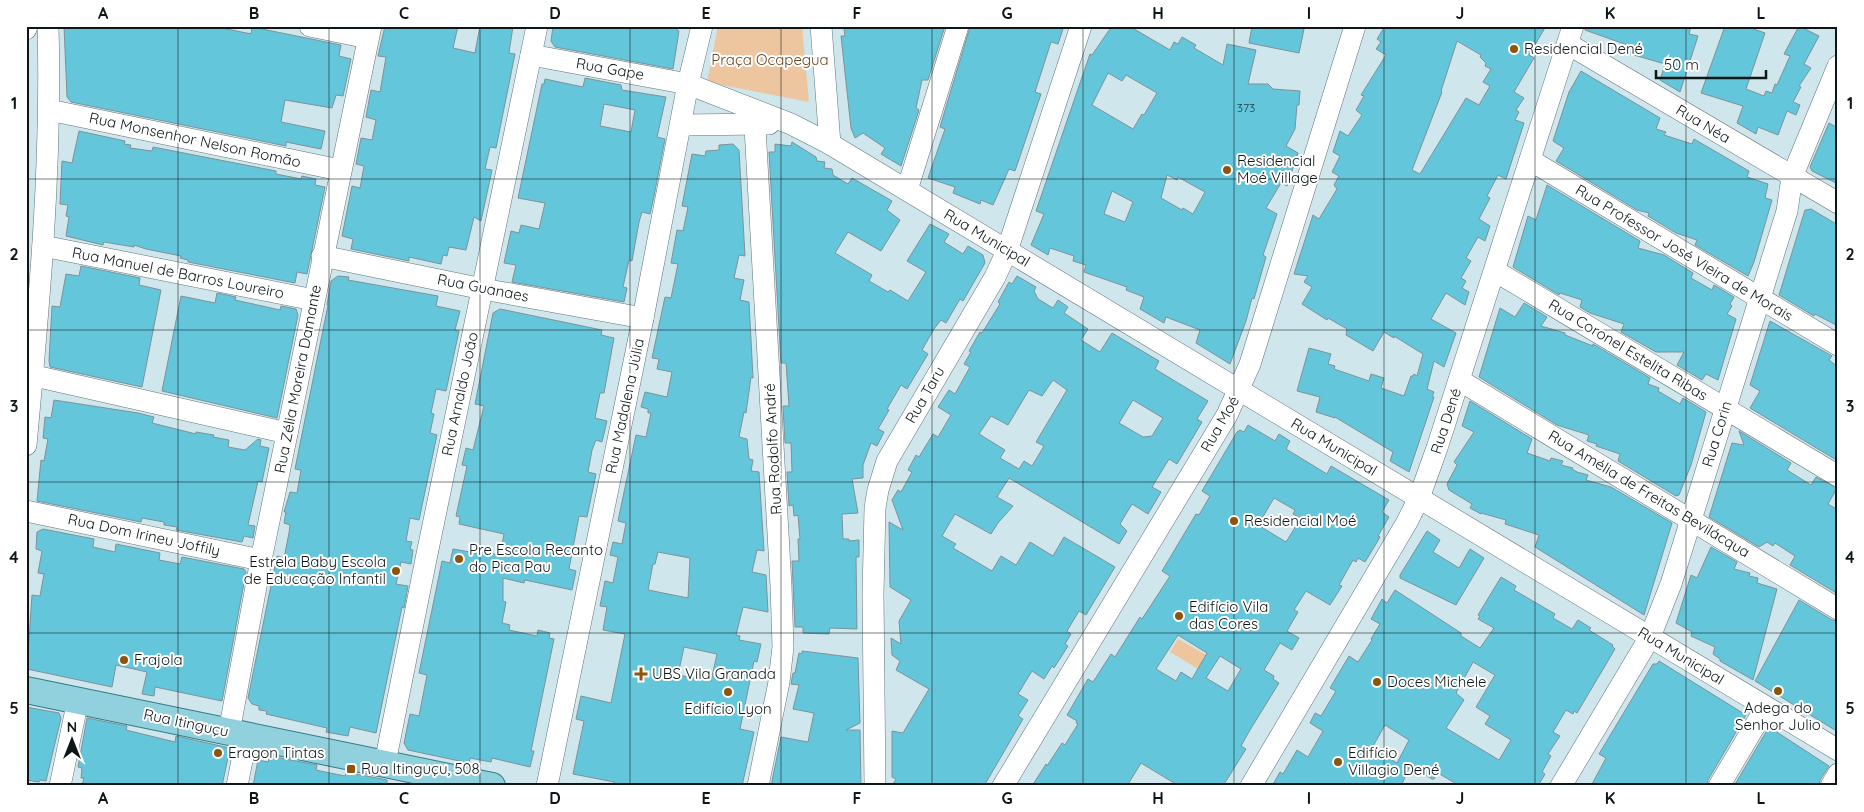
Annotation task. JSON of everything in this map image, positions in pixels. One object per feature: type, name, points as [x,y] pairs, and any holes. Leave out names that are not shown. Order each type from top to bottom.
[{"type":"main road","name":"Rua Itinguçu","points":[[26,690],[385,763],[419,778],[492,786]]},
{"type":"street","points":[[26,445],[29,375],[42,246],[49,110],[48,26]]},
{"type":"street","points":[[310,26],[369,32]]},
{"type":"street","name":"Rua Arnaldo João","points":[[385,763],[537,26]]},
{"type":"street","name":"Rua Madalena Júlia","points":[[547,786],[682,125],[688,84],[702,26]]},
{"type":"street","points":[[821,26],[830,144]]},
{"type":"street","points":[[907,190],[958,26]]},
{"type":"street","name":"Rua Taru","points":[[875,786],[874,594],[875,508],[878,490],[887,461],[995,277],[1007,250],[1081,26]]},
{"type":"street","name":"Rua Moé","points":[[1003,786],[1227,415],[1240,390],[1253,355],[1356,26]]},
{"type":"street","name":"Rua Zélia Moreira Damante","points":[[237,786],[238,733],[261,560],[369,32]]},
{"type":"street","name":"Rua Dené","points":[[1251,786],[1406,524],[1419,498],[1571,35]]},
{"type":"street","name":"Rua Néa","points":[[1571,35],[1792,177],[1838,204]]},
{"type":"street","name":"Rua Gape","points":[[531,55],[688,84]]},
{"type":"street","name":"Rua Corin","points":[[1561,786],[1650,637],[1671,584],[1787,211],[1792,177],[1838,66]]},
{"type":"street","points":[[688,84],[755,117],[791,124],[830,144]]},
{"type":"street","name":"Rua Monsenhor Nelson Romão","points":[[49,110],[340,170]]},
{"type":"street","points":[[682,125],[755,117]]},
{"type":"street","name":"Rua Rodolfo André","points":[[755,117],[783,647],[779,682],[758,786]]},
{"type":"street","name":"Rua Municipal","points":[[830,144],[1838,750]]},
{"type":"street","name":"Rua Professor José Vieira de Morais","points":[[1530,160],[1838,345]]},
{"type":"street","name":"Rua Manuel de Barros Loureiro","points":[[42,246],[314,300]]},
{"type":"street","name":"Rua Guanaes","points":[[322,256],[643,318]]},
{"type":"street","name":"Rua Coronel Estelita Ribas","points":[[1495,271],[1838,476]]},
{"type":"street","points":[[29,375],[287,433]]},
{"type":"street","name":"Rua Amélia de Freitas Bevilácqua","points":[[1459,380],[1838,609]]},
{"type":"street","name":"Rua Dom Irineu Joffily","points":[[26,511],[261,560]]},
{"type":"street","points":[[60,786],[78,700]]},
{"type":"street","points":[[1719,786],[1766,707]]},
{"type":"street","points":[[1831,786],[1838,774]]},
{"type":"green space","name":"Praça Ocapegua","points":[[718,26],[802,26],[809,102],[707,82]]},
{"type":"green space","points":[[1178,639],[1206,655],[1198,669],[1170,652]]},
{"type":"building","points":[[64,26],[222,26],[222,28],[251,34],[252,27],[341,45],[339,56],[351,59],[343,96],[336,95],[332,108],[285,100],[281,122],[325,131],[321,149],[286,142],[286,146],[71,102],[67,97]]},
{"type":"building","points":[[385,26],[458,26],[453,48],[475,53],[480,26],[513,26],[509,53],[515,54],[496,148],[490,147],[485,169],[492,170],[481,221],[474,217],[466,250],[449,247],[447,256],[443,255],[441,264],[409,257],[409,261],[351,249],[353,239],[342,236],[352,186],[360,188],[364,166],[356,164],[361,138],[372,140],[376,120],[366,117],[371,90],[380,92],[386,57],[378,56]]},
{"type":"building","points":[[553,26],[677,26],[679,31],[673,69],[555,47],[551,41]]},
{"type":"building","points":[[849,26],[945,26],[928,80],[922,80],[916,108],[919,110],[901,166],[881,154],[885,148],[863,133],[855,138],[851,128],[841,36],[845,36],[844,29],[849,28]]},
{"type":"building","points":[[978,26],[1064,26],[1058,44],[1051,42],[1035,92],[1041,94],[1015,171],[1009,169],[993,205],[981,200],[980,204],[953,193],[955,187],[928,178],[945,129],[940,127],[970,27],[977,29]]},
{"type":"building","points":[[1112,26],[1129,26],[1170,50],[1174,42],[1178,44],[1182,37],[1196,45],[1194,48],[1223,65],[1227,44],[1256,50],[1248,84],[1268,84],[1273,89],[1300,91],[1295,129],[1286,146],[1298,153],[1287,186],[1281,183],[1266,208],[1277,214],[1263,255],[1266,257],[1254,299],[1252,298],[1246,321],[1230,364],[1196,343],[1200,330],[1166,317],[1164,323],[1140,309],[1144,297],[1126,290],[1127,287],[1084,272],[1086,265],[1073,261],[1074,256],[1050,248],[1048,255],[1031,245],[1044,214],[1036,211],[1090,54],[1092,55]],"holes":[[[1108,73],[1122,81],[1126,75],[1157,93],[1133,129],[1092,105]],[[1167,175],[1177,180],[1178,177],[1205,192],[1193,214],[1161,198]],[[1112,191],[1133,202],[1125,222],[1104,214]]]},
{"type":"building","points":[[1252,26],[1290,26],[1304,29],[1299,53],[1249,43]]},
{"type":"building","points":[[1385,26],[1546,26],[1529,55],[1534,58],[1514,92],[1524,98],[1516,110],[1519,112],[1515,120],[1524,123],[1506,179],[1498,175],[1487,196],[1490,198],[1479,219],[1490,226],[1485,241],[1478,237],[1466,258],[1471,261],[1461,278],[1466,281],[1462,288],[1469,292],[1465,305],[1446,293],[1431,319],[1456,333],[1444,367],[1434,361],[1427,389],[1434,392],[1432,397],[1434,397],[1409,472],[1390,461],[1393,452],[1335,417],[1316,412],[1320,397],[1297,391],[1309,348],[1331,354],[1328,364],[1335,366],[1334,369],[1369,381],[1371,374],[1384,378],[1381,388],[1404,396],[1411,376],[1414,374],[1417,376],[1423,354],[1384,332],[1373,351],[1346,335],[1347,329],[1328,318],[1327,320],[1302,304],[1312,287],[1304,282],[1308,276],[1294,274],[1313,215],[1319,219],[1337,189],[1334,185],[1339,176],[1332,172],[1340,156],[1333,152],[1340,131],[1348,136],[1362,115],[1356,110],[1364,96],[1361,95],[1386,55],[1376,49],[1381,42],[1377,39]],"holes":[[[1457,41],[1481,55],[1480,57],[1486,63],[1485,66],[1491,69],[1483,82],[1490,86],[1479,105],[1466,98],[1420,174],[1412,170],[1442,92]]]},
{"type":"building","points":[[1585,26],[1691,26],[1689,34],[1698,36],[1680,92],[1660,80],[1665,64],[1627,53],[1630,46],[1585,30]]},
{"type":"building","points":[[1725,26],[1745,26],[1765,33],[1746,89],[1764,96],[1766,91],[1772,93],[1775,84],[1777,85],[1790,56],[1784,54],[1799,26],[1819,36],[1804,64],[1811,68],[1799,86],[1801,87],[1793,102],[1800,105],[1796,115],[1787,111],[1778,135],[1758,127],[1756,134],[1737,123],[1743,106],[1701,93]]},
{"type":"building","points":[[1581,71],[1660,118],[1656,129],[1666,132],[1664,135],[1692,144],[1694,139],[1749,171],[1747,177],[1768,184],[1765,198],[1772,200],[1754,262],[1748,276],[1695,245],[1697,240],[1676,233],[1648,216],[1649,213],[1637,210],[1556,161],[1564,148],[1553,141],[1569,92]]},
{"type":"building","points":[[585,78],[621,85],[622,90],[666,97],[657,137],[665,139],[654,196],[650,214],[642,212],[639,222],[632,261],[629,260],[623,287],[627,288],[624,302],[512,282],[516,265],[504,263],[511,231],[519,233],[521,225],[539,229],[545,203],[518,198],[542,84],[544,84],[545,79],[583,87]],"holes":[[[604,104],[635,110],[631,132],[600,126]]]},
{"type":"building","points":[[1829,123],[1838,128],[1838,184],[1812,171],[1810,167]]},
{"type":"building","points":[[79,131],[125,141],[124,144],[131,145],[130,148],[152,151],[153,147],[276,171],[276,174],[301,179],[302,176],[316,179],[315,185],[325,187],[307,274],[297,272],[295,283],[188,262],[188,260],[180,258],[181,256],[134,245],[134,247],[104,242],[103,245],[66,236],[69,217],[66,216],[68,205],[60,204],[62,161],[72,163]]},
{"type":"building","points":[[792,142],[816,157],[817,161],[825,162],[824,168],[832,169],[833,175],[848,184],[852,178],[892,201],[887,210],[900,220],[881,251],[848,232],[835,253],[872,275],[869,281],[888,292],[890,290],[908,301],[926,272],[907,261],[930,224],[949,234],[944,242],[963,254],[968,246],[983,255],[985,263],[963,301],[960,299],[946,323],[941,320],[934,329],[922,350],[928,354],[907,389],[901,385],[887,409],[889,410],[878,429],[884,432],[877,446],[871,443],[863,465],[863,478],[852,479],[858,513],[842,514],[843,539],[849,539],[849,541],[859,540],[859,557],[856,557],[857,629],[830,628],[829,634],[803,633],[803,627],[795,627],[792,561],[799,561],[798,539],[800,539],[798,515],[794,516],[793,505],[789,506],[787,472],[792,472],[791,443],[785,443],[783,406],[789,406],[786,363],[781,363],[769,152],[775,152],[775,144],[791,146]]},
{"type":"building","points":[[733,144],[739,150],[745,256],[739,255],[734,278],[744,280],[740,300],[749,302],[753,378],[751,377],[746,413],[744,412],[739,437],[747,439],[749,459],[753,460],[751,471],[759,472],[764,551],[757,550],[752,572],[766,575],[768,612],[743,607],[736,635],[740,636],[739,640],[761,644],[757,662],[754,661],[740,729],[754,732],[742,786],[613,786],[614,782],[573,774],[584,721],[576,719],[581,696],[611,703],[625,634],[603,630],[607,607],[600,606],[605,581],[613,583],[618,557],[610,555],[613,542],[622,544],[626,523],[618,521],[636,435],[646,437],[651,413],[648,413],[648,409],[641,407],[645,392],[667,397],[672,372],[657,369],[659,359],[652,358],[665,297],[671,298],[678,264],[671,263],[677,230],[683,231],[688,207],[682,206],[692,154],[705,156],[706,151],[719,150],[719,145]],"holes":[[[658,552],[690,558],[688,598],[648,590],[653,564],[655,564]],[[684,647],[717,654],[711,681],[678,675]]]},
{"type":"building","points":[[1547,185],[1640,241],[1638,248],[1664,255],[1693,273],[1691,278],[1712,290],[1714,285],[1734,297],[1730,304],[1732,306],[1727,314],[1736,319],[1718,380],[1706,374],[1702,380],[1677,365],[1684,352],[1656,352],[1621,332],[1624,324],[1590,313],[1580,307],[1582,300],[1560,293],[1559,295],[1513,267],[1528,216],[1536,220]]},
{"type":"building","points":[[1811,209],[1838,225],[1838,326],[1815,314],[1814,316],[1779,295],[1805,210]]},
{"type":"building","points":[[81,266],[140,278],[139,285],[161,290],[142,387],[50,367],[52,306],[60,307],[66,274],[79,276]]},
{"type":"building","points":[[338,276],[349,277],[348,280],[438,296],[436,306],[460,311],[455,330],[459,331],[446,391],[436,389],[431,413],[434,414],[430,433],[437,435],[419,520],[410,518],[406,541],[412,542],[410,549],[413,550],[411,564],[401,562],[396,584],[408,586],[376,733],[350,727],[348,736],[326,732],[327,728],[266,714],[267,711],[259,710],[259,706],[252,704],[248,698],[277,556],[284,558],[290,525],[284,523],[286,512],[284,512],[290,492],[297,493],[301,470],[295,469],[328,305],[331,281]]},
{"type":"building","points":[[1017,276],[1036,287],[1034,291],[1038,299],[1053,308],[1058,300],[1068,307],[1064,313],[1088,329],[1081,340],[1100,352],[1112,333],[1159,361],[1155,369],[1208,401],[1197,419],[1202,422],[1177,464],[1169,459],[1152,487],[1161,492],[1148,514],[1132,504],[1120,524],[1127,531],[1119,544],[1009,478],[997,497],[1013,506],[991,534],[955,514],[942,536],[956,544],[953,548],[992,571],[1001,556],[1016,565],[1030,542],[1053,556],[1064,537],[1115,567],[1086,615],[1079,611],[1067,631],[1071,634],[1065,644],[1068,646],[1054,668],[1052,666],[1044,679],[1032,671],[1018,694],[1028,700],[1018,716],[1023,719],[984,786],[892,786],[896,779],[892,777],[892,731],[903,733],[929,689],[896,670],[900,661],[892,655],[891,638],[901,644],[899,621],[911,600],[890,587],[889,522],[903,530],[892,500],[898,490],[901,492],[912,472],[908,470],[916,455],[919,457],[933,434],[938,437],[951,415],[938,407],[949,390],[955,394],[970,367],[964,364],[971,352],[969,351],[1000,304],[998,302],[1009,282],[1012,284]],"holes":[[[1053,380],[1067,390],[1036,442],[1044,446],[1032,466],[1024,461],[1019,469],[1000,458],[1005,450],[979,434],[991,416],[1008,425],[1029,390],[1042,396]],[[1133,400],[1163,418],[1152,436],[1143,437],[1119,423]]]},
{"type":"building","points":[[217,293],[236,297],[235,300],[280,310],[281,306],[296,309],[298,315],[277,418],[162,391],[181,296],[215,303]]},
{"type":"building","points":[[1524,303],[1547,317],[1541,326],[1565,333],[1565,335],[1593,346],[1593,344],[1650,378],[1648,384],[1659,388],[1658,391],[1680,404],[1683,398],[1706,412],[1691,465],[1679,495],[1676,496],[1618,461],[1620,454],[1587,441],[1589,435],[1557,425],[1479,377],[1500,308],[1515,317]]},
{"type":"building","points":[[500,309],[602,330],[601,335],[614,338],[604,393],[600,393],[595,418],[607,421],[602,442],[596,440],[592,450],[588,472],[596,474],[587,517],[579,516],[569,569],[576,571],[572,590],[525,580],[524,583],[503,578],[503,601],[506,602],[502,623],[510,625],[509,630],[537,636],[538,630],[550,633],[549,638],[554,639],[531,751],[534,751],[530,767],[492,758],[491,762],[470,758],[469,763],[408,750],[404,743],[410,714],[419,716],[427,675],[419,673],[442,561],[450,563],[453,549],[500,555],[504,534],[459,524],[460,517],[456,516],[467,466],[462,465],[466,448],[473,450],[484,406],[475,404],[493,313]]},
{"type":"building","points":[[1770,321],[1832,356],[1829,360],[1838,367],[1838,461],[1750,408],[1760,391],[1750,385]]},
{"type":"building","points":[[54,400],[154,417],[152,423],[196,434],[196,432],[214,435],[213,437],[229,440],[228,447],[245,450],[258,439],[261,440],[260,446],[269,448],[262,482],[258,481],[248,525],[255,526],[253,538],[244,536],[242,542],[176,530],[177,527],[164,525],[164,522],[142,518],[141,522],[37,501],[41,460],[44,461],[48,439],[43,438],[45,417],[51,418]]},
{"type":"building","points":[[1470,401],[1532,439],[1527,453],[1550,461],[1551,458],[1563,461],[1561,465],[1588,475],[1586,480],[1611,487],[1672,523],[1644,615],[1535,547],[1539,535],[1505,524],[1506,520],[1481,514],[1470,508],[1472,504],[1449,490],[1447,484],[1457,465],[1454,462],[1474,432],[1462,426]]},
{"type":"building","points":[[1248,425],[1275,441],[1279,434],[1290,441],[1286,449],[1327,474],[1331,466],[1389,500],[1382,512],[1389,517],[1378,536],[1380,537],[1376,544],[1365,562],[1358,558],[1356,562],[1353,560],[1339,585],[1342,586],[1330,605],[1306,591],[1294,610],[1298,612],[1287,631],[1299,638],[1292,650],[1280,643],[1264,670],[1274,676],[1273,679],[1279,683],[1241,746],[1246,749],[1223,786],[1179,786],[1141,763],[1127,786],[1032,786],[1062,743],[1065,745],[1078,724],[1076,723],[1077,721],[1067,715],[1088,679],[1093,682],[1111,654],[1115,657],[1140,617],[1142,619],[1170,576],[1162,571],[1196,514],[1199,515],[1210,496],[1202,491],[1237,432],[1240,430],[1244,432]],"holes":[[[1274,498],[1295,510],[1293,514],[1301,518],[1286,542],[1258,525]],[[1178,635],[1207,653],[1192,679],[1181,672],[1176,681],[1156,669]],[[1220,656],[1241,669],[1228,691],[1206,678]]]},
{"type":"building","points":[[1739,431],[1791,463],[1787,470],[1811,485],[1816,477],[1837,488],[1828,504],[1838,510],[1838,594],[1790,565],[1795,556],[1775,543],[1773,546],[1767,542],[1759,547],[1709,517],[1732,443],[1744,445]]},
{"type":"building","points":[[43,529],[94,539],[93,547],[115,552],[116,544],[160,553],[159,560],[180,564],[182,557],[244,569],[246,572],[222,701],[155,687],[154,696],[142,694],[147,672],[116,665],[112,687],[27,669],[32,595],[40,596],[44,574],[38,573],[42,551],[36,549],[37,532]]},
{"type":"building","points":[[1427,531],[1440,540],[1433,552],[1459,568],[1470,549],[1484,558],[1456,605],[1400,578]]},
{"type":"building","points":[[1711,547],[1737,562],[1734,569],[1750,573],[1749,576],[1758,578],[1757,583],[1777,589],[1753,680],[1720,661],[1713,654],[1715,647],[1691,636],[1692,632],[1676,623],[1691,575],[1697,578]]},
{"type":"building","points":[[1501,577],[1516,586],[1514,590],[1555,614],[1553,618],[1572,629],[1578,620],[1591,628],[1589,630],[1613,645],[1615,649],[1577,713],[1574,711],[1573,714],[1566,710],[1553,732],[1560,736],[1548,754],[1551,756],[1542,772],[1545,774],[1538,786],[1460,786],[1438,773],[1432,779],[1410,766],[1401,786],[1272,786],[1280,772],[1283,774],[1297,750],[1308,757],[1323,731],[1310,723],[1315,713],[1321,716],[1336,691],[1330,688],[1349,656],[1358,662],[1372,640],[1380,624],[1371,619],[1382,599],[1387,603],[1395,590],[1461,633],[1461,636],[1480,648],[1494,628],[1478,619],[1480,616],[1478,615]],"holes":[[[1473,662],[1495,675],[1476,707],[1490,716],[1485,724],[1511,740],[1499,760],[1446,728],[1464,700],[1456,693]],[[1385,725],[1409,740],[1397,763],[1372,748]]]},
{"type":"building","points":[[1799,600],[1832,620],[1838,621],[1838,732],[1755,681]]},
{"type":"building","points":[[802,651],[858,658],[860,723],[846,730],[860,730],[861,786],[771,786],[781,737],[808,742],[814,713],[793,709],[799,685],[791,684],[799,653],[802,654]]},
{"type":"building","points":[[1659,661],[1746,715],[1708,780],[1707,786],[1591,786],[1606,758],[1599,754],[1653,664],[1657,664]]},
{"type":"building","points":[[26,707],[59,713],[61,718],[46,781],[26,780]]},
{"type":"building","points":[[87,718],[127,726],[126,730],[175,742],[176,736],[230,748],[222,786],[82,786],[84,778],[81,778],[82,768],[78,767]]},
{"type":"building","points":[[1769,727],[1829,766],[1820,780],[1819,786],[1734,786]]},
{"type":"building","points":[[270,756],[317,765],[316,770],[330,773],[345,776],[346,772],[387,780],[387,786],[253,786],[258,760],[268,762]]},
{"type":"place","name":"Residencial Dené","points":[[1514,49]]},
{"type":"place","name":"Residencial Moé Village","points":[[1227,170]]},
{"type":"place","name":"Residencial Moé","points":[[1234,521]]},
{"type":"place","name":"Pre Escola Recanto do Pica Pau","points":[[459,559]]},
{"type":"place","name":"Estrela Baby Escola de Educação Infantil","points":[[396,571]]},
{"type":"place","name":"Edifício Vila das Cores","points":[[1179,616]]},
{"type":"place","name":"Frajola","points":[[124,660]]},
{"type":"place","name":"UBS Vila Granada","points":[[641,674]]},
{"type":"place","name":"Doces Michele","points":[[1377,682]]},
{"type":"place","name":"Adega do Senhor Julio","points":[[1778,691]]},
{"type":"place","name":"Edifício Lyon","points":[[728,692]]},
{"type":"place","name":"Eragon Tintas","points":[[218,753]]},
{"type":"place","name":"Edifício Villagio Dené","points":[[1338,762]]},
{"type":"place","name":"Rua Itinguçu, 508","points":[[351,769]]}]
